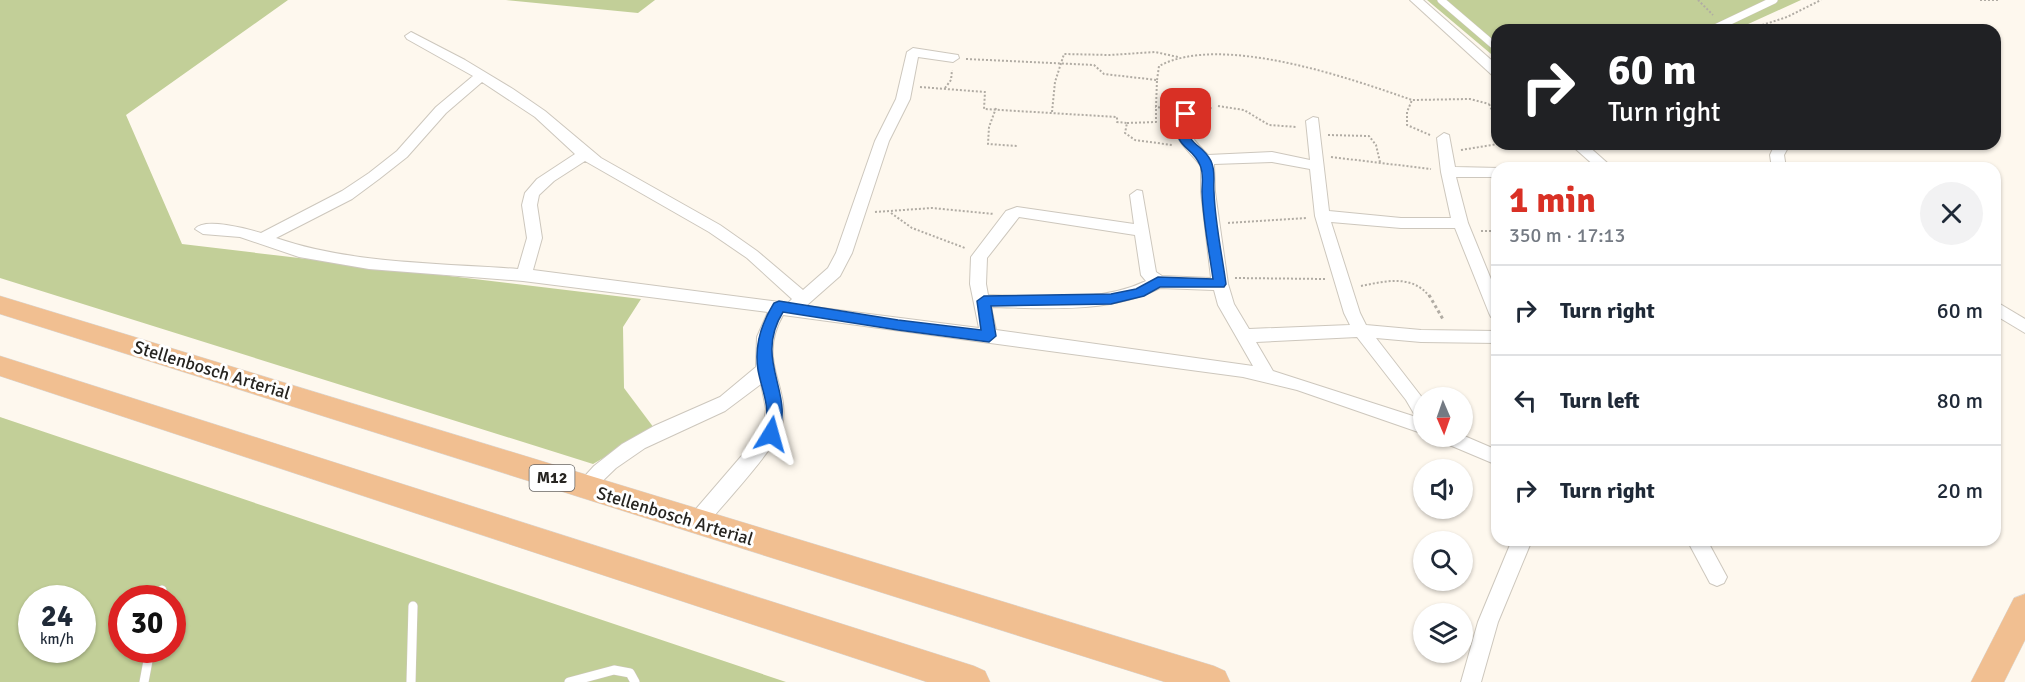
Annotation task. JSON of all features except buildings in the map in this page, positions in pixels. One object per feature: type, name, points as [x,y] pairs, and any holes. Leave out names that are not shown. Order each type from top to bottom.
[{"type":"main road","name":"Stellenbosch Arterial","points":[[0,305],[203,366],[583,488],[1214,682]]},
{"type":"main road","points":[[0,366],[974,682]]},
{"type":"main road","points":[[1987,682],[2025,608]]},
{"type":"street","points":[[1416,0],[1491,67]]},
{"type":"street","points":[[411,36],[482,76],[540,114],[585,154],[695,217],[756,256],[776,272],[791,305]]},
{"type":"street","points":[[696,523],[771,434],[776,419],[775,402],[765,368],[765,339],[770,322],[834,272],[844,253],[882,141],[897,115],[913,52],[953,58]]},
{"type":"street","points":[[264,238],[347,195],[374,176],[402,154],[441,110],[482,76]]},
{"type":"street","points":[[1204,108],[1186,114],[1180,126],[1189,146],[1204,160],[1209,172],[1211,224],[1220,284],[1226,304],[1267,375]]},
{"type":"street","points":[[1314,128],[1322,216],[1343,285],[1361,331],[1413,396]]},
{"type":"street","points":[[1445,145],[1448,172],[1460,223],[1491,298]]},
{"type":"street","points":[[1585,150],[1599,162]]},
{"type":"street","points":[[523,275],[534,244],[535,226],[530,207],[531,194],[585,154]]},
{"type":"street","points":[[1204,160],[1272,157],[1318,161]]},
{"type":"street","points":[[1448,172],[1491,172]]},
{"type":"street","points":[[1137,195],[1149,275],[1158,282]]},
{"type":"street","points":[[989,336],[977,268],[982,251],[1011,215],[1017,212],[1142,231]]},
{"type":"street","points":[[1322,216],[1401,223],[1460,223]]},
{"type":"street","points":[[203,229],[241,232],[264,238],[299,252],[369,263],[523,275],[791,305],[898,325],[1267,375],[1413,423]]},
{"type":"street","points":[[984,301],[1111,299],[1139,293],[1158,282],[1220,284]]},
{"type":"street","points":[[2001,311],[2025,327]]},
{"type":"street","points":[[1243,336],[1361,331],[1451,338],[1491,337]]},
{"type":"street","points":[[583,488],[613,459],[638,442],[661,430],[711,411],[736,396],[765,368]]},
{"type":"street","points":[[1472,447],[1491,455]]},
{"type":"street","points":[[1471,682],[1488,622],[1520,546]]},
{"type":"street","points":[[1700,546],[1717,578]]},
{"type":"lane","points":[[1441,0],[1491,43]]},
{"type":"lane","points":[[1725,24],[1774,0]]},
{"type":"lane","points":[[411,682],[413,606]]},
{"type":"lane","points":[[144,682],[148,663]]},
{"type":"lane","points":[[569,682],[614,670],[630,673],[635,682]]},
{"type":"path","points":[[1698,0],[1722,24]]},
{"type":"path","points":[[1765,24],[1787,17],[1821,0]]},
{"type":"path","points":[[1980,0],[2000,0]]},
{"type":"path","points":[[1052,112],[1060,63],[1064,54],[1117,55],[1140,51],[1168,53],[1178,57],[1219,56],[1272,61],[1348,78],[1412,100],[1470,99],[1489,104],[1491,108]]},
{"type":"path","points":[[905,86],[985,92],[984,108],[1117,117],[1117,122],[1127,123],[1156,122],[1159,66],[1178,57]]},
{"type":"path","points":[[945,88],[951,80],[953,58],[1094,65],[1104,74],[1157,80]]},
{"type":"path","points":[[1412,100],[1407,112],[1407,125],[1445,145],[1491,144]]},
{"type":"path","points":[[1204,108],[1216,106],[1244,110],[1269,125],[1365,134],[1376,145],[1380,162]]},
{"type":"path","points":[[1156,107],[1186,114]]},
{"type":"path","points":[[996,108],[989,127],[988,144],[1017,146]]},
{"type":"path","points":[[1127,123],[1125,134],[1135,140],[1189,146]]},
{"type":"path","points":[[1318,161],[1380,162],[1448,172]]},
{"type":"path","points":[[858,212],[932,208],[996,214],[1017,212]]},
{"type":"path","points":[[891,212],[912,228],[958,247],[982,251]]},
{"type":"path","points":[[1211,224],[1322,216]]},
{"type":"path","points":[[1220,284],[1233,278],[1244,277],[1343,285],[1400,280],[1413,282],[1432,296],[1451,338]]},
{"type":"green space","points":[[0,0],[288,0],[126,115],[182,244],[641,299],[623,327],[624,388],[654,428],[593,464],[0,278]]},
{"type":"green space","points":[[506,0],[655,0],[638,13]]},
{"type":"green space","points":[[1427,0],[1801,0],[1748,24],[1491,24],[1491,54]]},
{"type":"green space","points":[[0,417],[786,682],[0,682]]},
{"type":"route","points":[[771,434],[776,419],[775,402],[765,368],[764,355],[765,339],[770,322],[779,306],[898,325],[989,336],[984,301],[1111,299],[1139,293],[1158,282],[1220,284],[1211,224],[1208,166],[1189,146],[1181,133],[1182,118],[1186,114]]}]
